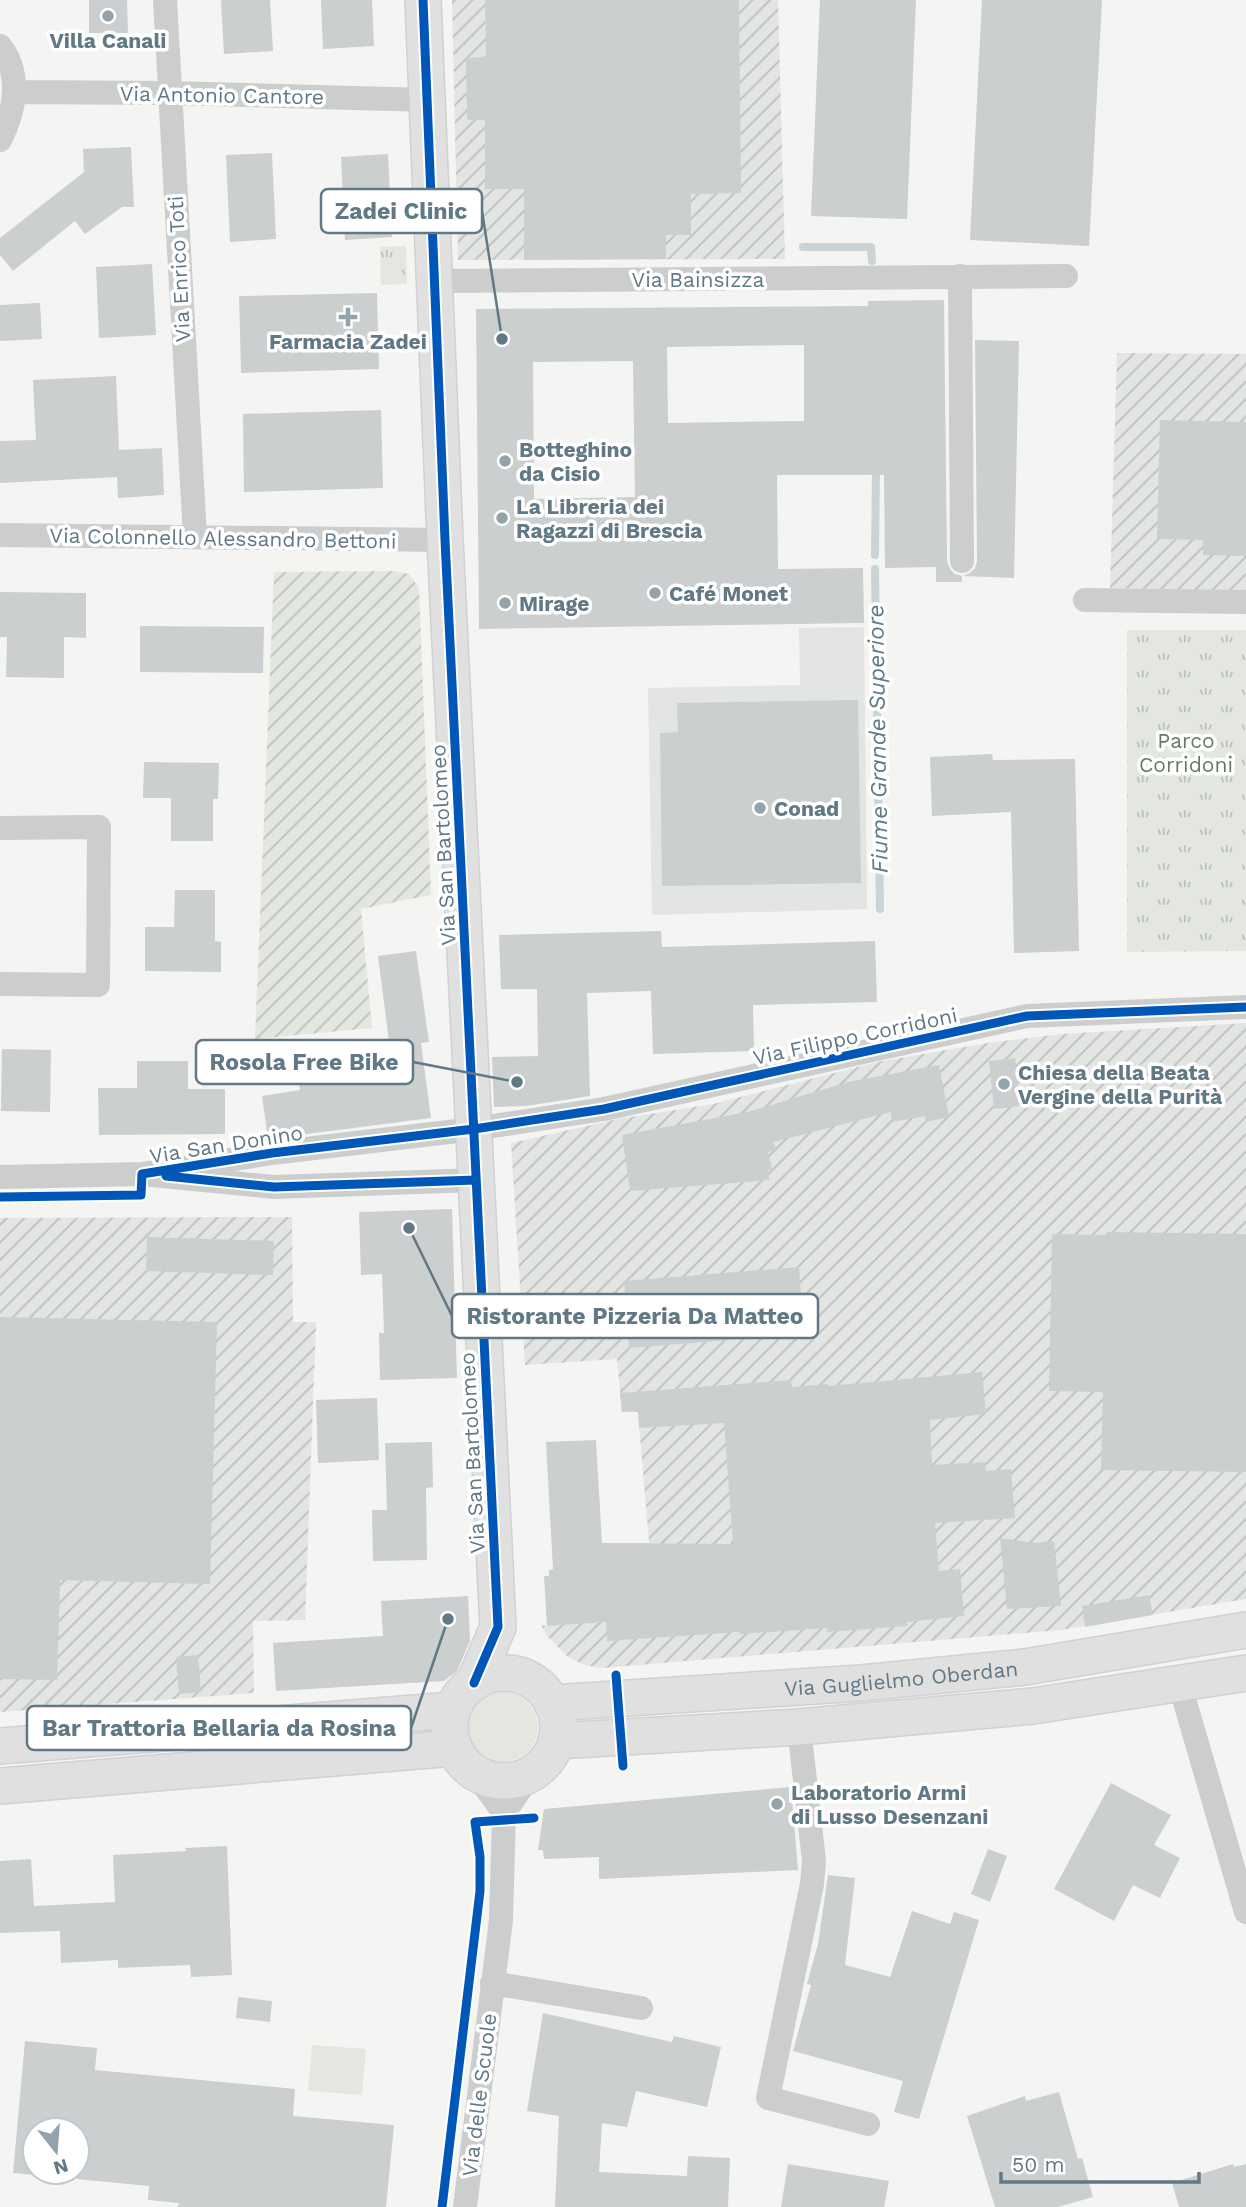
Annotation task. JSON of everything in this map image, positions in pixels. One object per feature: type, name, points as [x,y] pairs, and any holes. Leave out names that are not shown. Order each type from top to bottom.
[{"type":"main road","name":"Via San Bartolomeo","points":[[423,0],[445,540],[498,1627],[474,1683]]},
{"type":"main road","name":"Via San Bartolomeo","points":[[498,1627],[540,1691]]},
{"type":"main road","name":"Via Guglielmo Oberdan","points":[[474,1683],[486,1676],[500,1674],[540,1691],[861,1683],[1024,1667],[1246,1630]]},
{"type":"main road","name":"Via Guglielmo Oberdan","points":[[556,1741],[799,1727],[1033,1706],[1246,1673]]},
{"type":"main road","points":[[474,1683],[460,1695],[452,1710],[450,1723],[464,1760],[488,1779],[502,1781],[531,1774],[551,1754],[556,1741],[557,1721],[540,1691]]},
{"type":"main road","points":[[0,1746],[452,1710]]},
{"type":"main road","points":[[0,1786],[464,1760]]},
{"type":"street","name":"Via Enrico Toti","points":[[165,0],[195,537]]},
{"type":"street","points":[[0,46],[12,71],[15,92],[11,117],[0,140]]},
{"type":"street","name":"Via Antonio Cantore","points":[[15,92],[428,100]]},
{"type":"street","points":[[960,276],[961,561]]},
{"type":"street","name":"Via Bainsizza","points":[[436,281],[1066,276]]},
{"type":"street","name":"Via Colonnello Alessandro Bettoni","points":[[0,535],[445,540]]},
{"type":"street","points":[[1086,600],[1246,602]]},
{"type":"street","points":[[0,828],[99,827],[98,985],[0,984]]},
{"type":"street","name":"Via Filippo Corridoni","points":[[474,1129],[604,1108],[1027,1016],[1246,1007]]},
{"type":"street","name":"Via San Donino","points":[[142,1174],[272,1153],[474,1129]]},
{"type":"street","name":"Via San Donino","points":[[0,1177],[142,1174],[274,1187],[476,1180]]},
{"type":"street","points":[[1180,1685],[1246,1912]]},
{"type":"street","name":"Via Guglielmo Oberdan","points":[[799,1727],[814,1861],[812,1884],[768,2098],[868,2124]]},
{"type":"street","points":[[464,1760],[505,1813],[531,1774]]},
{"type":"street","name":"Via delle Scuole","points":[[465,2207],[501,1920],[505,1813]]},
{"type":"street","name":"Via delle Scuole","points":[[492,1983],[641,2008]]},
{"type":"shaded area","points":[[452,0],[778,0],[785,259],[458,260]]},
{"type":"shaded area","points":[[1117,353],[1246,354],[1246,591],[1110,588]]},
{"type":"shaded area","name":"Conad","points":[[864,627],[867,909],[652,915],[648,688],[800,685],[799,628]]},
{"type":"shaded area","points":[[1246,1023],[1246,1599],[1060,1630],[602,1668],[584,1665],[568,1657],[547,1636],[541,1625],[547,1626],[600,1543],[649,1543],[638,1412],[622,1412],[617,1359],[525,1365],[511,1143],[618,1119],[713,1104],[877,1062],[987,1043],[1062,1034]]},
{"type":"shaded area","points":[[292,1217],[293,1322],[316,1322],[305,1620],[253,1621],[254,1693],[0,1712],[0,1218]]},
{"type":"green space","points":[[406,246],[407,284],[381,285],[380,247]]},
{"type":"green space","points":[[394,571],[409,574],[419,588],[431,895],[361,909],[372,1028],[255,1039],[274,572]]},
{"type":"green space","name":"Parco Corridoni","points":[[1127,630],[1246,630],[1246,951],[1127,952]]},
{"type":"green space","points":[[503,1692],[528,1702],[538,1727],[528,1752],[503,1762],[478,1752],[468,1727],[478,1702]]},
{"type":"green space","points":[[312,2045],[366,2049],[362,2095],[308,2091]]},
{"type":"building","name":"Villa Canali","points":[[89,0],[127,0],[128,33],[89,33]]},
{"type":"building","points":[[221,0],[270,0],[273,51],[224,54]]},
{"type":"building","points":[[321,0],[372,0],[374,46],[323,49]]},
{"type":"building","points":[[485,0],[739,0],[741,193],[691,194],[691,235],[666,235],[666,259],[524,260],[524,189],[485,189],[485,120],[467,120],[466,58],[486,57]]},
{"type":"building","points":[[820,0],[916,0],[907,219],[811,216]]},
{"type":"building","points":[[982,0],[1102,0],[1089,246],[970,240]]},
{"type":"building","points":[[131,147],[134,207],[122,207],[85,234],[75,221],[13,271],[0,255],[0,238],[84,172],[83,149]]},
{"type":"building","points":[[272,153],[276,239],[230,242],[226,155]]},
{"type":"building","points":[[388,154],[392,237],[345,240],[341,157]]},
{"type":"building","points":[[152,264],[156,335],[99,338],[96,267]]},
{"type":"building","points":[[377,293],[379,369],[241,373],[239,296]]},
{"type":"building","points":[[944,300],[947,561],[955,574],[963,576],[970,573],[977,561],[975,340],[1019,341],[1014,578],[962,576],[962,582],[936,582],[936,567],[885,568],[884,475],[777,475],[778,569],[863,568],[864,623],[479,629],[476,309],[868,306],[868,301]],"holes":[[[804,345],[804,421],[668,423],[667,347]],[[633,361],[635,497],[534,499],[533,362]]]},
{"type":"building","points":[[40,303],[42,339],[0,341],[0,305]]},
{"type":"building","points":[[116,376],[119,450],[162,448],[164,495],[118,498],[117,477],[0,483],[0,441],[36,440],[33,380]]},
{"type":"building","points":[[381,410],[383,488],[244,492],[243,414]]},
{"type":"building","points":[[1160,420],[1246,422],[1246,556],[1203,555],[1203,540],[1157,539]]},
{"type":"building","points":[[0,592],[86,593],[86,638],[64,637],[64,678],[6,677],[7,637],[0,637]]},
{"type":"building","points":[[140,626],[264,627],[263,673],[140,672]]},
{"type":"building","name":"Conad","points":[[858,700],[861,883],[662,886],[660,733],[678,732],[677,703]]},
{"type":"building","points":[[992,754],[993,760],[1075,759],[1079,951],[1014,953],[1011,812],[932,816],[930,757]]},
{"type":"building","points":[[144,762],[219,763],[218,799],[213,799],[213,841],[171,841],[171,798],[143,798]]},
{"type":"building","points":[[175,890],[215,890],[215,941],[221,942],[221,972],[145,971],[145,927],[174,927]]},
{"type":"building","points":[[661,931],[662,947],[875,941],[877,1002],[753,1005],[754,1051],[653,1054],[651,991],[587,993],[590,1096],[526,1106],[494,1107],[492,1057],[538,1056],[537,989],[501,989],[499,935]]},
{"type":"building","points":[[416,951],[429,1042],[421,1043],[431,1118],[268,1139],[262,1096],[300,1090],[297,1070],[391,1057],[378,956]]},
{"type":"building","points":[[2,1049],[51,1050],[50,1112],[1,1111]]},
{"type":"building","name":"Chiesa della Beata Vergine della Purità","points":[[1015,1058],[1020,1106],[994,1109],[989,1061]]},
{"type":"building","points":[[137,1061],[188,1061],[188,1089],[225,1089],[225,1134],[99,1135],[98,1088],[137,1088]]},
{"type":"building","points":[[939,1065],[949,1117],[926,1122],[925,1116],[892,1122],[891,1112],[773,1142],[777,1150],[768,1152],[772,1169],[768,1171],[769,1180],[630,1191],[622,1135],[748,1112],[848,1082]]},
{"type":"building","points":[[452,1209],[457,1378],[380,1380],[379,1333],[384,1333],[382,1274],[361,1275],[359,1212]]},
{"type":"building","points":[[1106,1232],[1246,1234],[1246,1472],[1101,1470],[1103,1392],[1049,1391],[1052,1234],[1106,1235]]},
{"type":"building","points":[[147,1237],[274,1241],[273,1275],[146,1271]]},
{"type":"building","points":[[799,1267],[804,1334],[629,1348],[624,1281]]},
{"type":"building","points":[[0,1317],[217,1322],[210,1584],[60,1580],[57,1680],[0,1679]]},
{"type":"building","points":[[982,1372],[986,1414],[930,1420],[932,1465],[985,1462],[986,1471],[1011,1469],[1015,1518],[935,1523],[939,1571],[960,1569],[964,1616],[907,1622],[907,1626],[827,1632],[827,1628],[607,1641],[606,1622],[547,1626],[544,1576],[549,1576],[549,1570],[553,1569],[546,1442],[596,1440],[602,1543],[733,1544],[724,1423],[639,1428],[638,1411],[622,1412],[620,1393],[791,1380],[792,1387],[828,1386]]},
{"type":"building","points":[[377,1398],[379,1460],[318,1463],[316,1400]]},
{"type":"building","points":[[432,1442],[433,1487],[426,1488],[427,1560],[373,1561],[372,1510],[387,1510],[385,1443]]},
{"type":"building","points":[[1000,1538],[1035,1543],[1054,1541],[1061,1606],[1007,1609]]},
{"type":"building","points":[[1149,1595],[1153,1615],[1085,1627],[1082,1606]]},
{"type":"building","points":[[468,1596],[470,1641],[457,1671],[444,1681],[276,1691],[273,1643],[383,1636],[381,1601]]},
{"type":"building","points":[[198,1655],[201,1692],[179,1694],[176,1657]]},
{"type":"building","points":[[1111,1783],[1171,1815],[1154,1845],[1180,1858],[1160,1898],[1133,1885],[1114,1921],[1054,1889]]},
{"type":"building","points":[[791,1787],[798,1870],[599,1879],[599,1857],[544,1859],[543,1850],[538,1850],[544,1809]]},
{"type":"building","points":[[227,1846],[232,1975],[191,1977],[190,1965],[118,1968],[118,1960],[61,1963],[60,1931],[0,1933],[0,1861],[31,1859],[34,1906],[115,1902],[113,1855]]},
{"type":"building","points":[[988,1849],[1007,1856],[990,1902],[971,1894]]},
{"type":"building","points":[[828,1875],[855,1878],[845,1965],[890,1977],[912,1911],[950,1924],[954,1912],[979,1920],[919,2119],[894,2112],[903,2081],[793,2051],[811,1985],[807,1984],[818,1944]]},
{"type":"building","points":[[238,1997],[272,2001],[270,2022],[236,2018]]},
{"type":"building","points":[[543,2013],[672,2042],[674,2036],[721,2047],[707,2107],[636,2091],[627,2127],[602,2123],[599,2172],[687,2176],[688,2156],[730,2158],[728,2207],[555,2207],[559,2116],[527,2111]]},
{"type":"building","points":[[25,2041],[97,2048],[95,2070],[295,2089],[293,2116],[394,2125],[386,2207],[178,2207],[179,2203],[148,2200],[149,2186],[91,2180],[91,2116],[21,2116],[21,2174],[13,2173]]},
{"type":"building","points":[[1059,2092],[1078,2159],[1082,2158],[1093,2197],[1058,2207],[995,2207],[967,2116],[1025,2096],[1026,2101]]},
{"type":"building","points":[[788,2164],[889,2181],[884,2207],[781,2207]]},
{"type":"building","points":[[1233,2164],[1234,2167],[1246,2164],[1246,2207],[1179,2207],[1172,2183]]},
{"type":"waterway","name":"Fiume Grande Superiore","points":[[803,247],[871,247],[872,261]]},
{"type":"waterway","name":"Fiume Grande Superiore","points":[[875,555],[876,467]]},
{"type":"waterway","name":"Fiume Grande Superiore","points":[[875,569],[880,909]]},
{"type":"cycle path","points":[[423,0],[445,540],[498,1627],[474,1683]]},
{"type":"cycle path","points":[[142,1174],[272,1153],[474,1129],[604,1109],[1027,1016],[1246,1007]]},
{"type":"cycle path","points":[[0,1197],[141,1195],[142,1174]]},
{"type":"cycle path","points":[[166,1176],[274,1187],[476,1180]]},
{"type":"cycle path","points":[[616,1675],[623,1766]]},
{"type":"cycle path","points":[[442,2207],[480,1891],[480,1857],[475,1822],[534,1818]]},
{"type":"place","name":"Villa Canali","points":[[108,16]]},
{"type":"place","name":"Farmacia Zadei","points":[[348,317]]},
{"type":"place","name":"Zadei Clinic","points":[[502,339]]},
{"type":"place","name":"Botteghino da Cisio","points":[[505,461]]},
{"type":"place","name":"La Libreria dei Ragazzi di Brescia","points":[[502,518]]},
{"type":"place","name":"Café Monet","points":[[655,593]]},
{"type":"place","name":"Mirage","points":[[505,603]]},
{"type":"place","name":"Conad","points":[[760,808]]},
{"type":"place","name":"Rosola Free Bike","points":[[517,1082]]},
{"type":"place","name":"Chiesa della Beata Vergine della Purità","points":[[1004,1084]]},
{"type":"place","name":"Ristorante Pizzeria Da Matteo","points":[[409,1228]]},
{"type":"place","name":"Bar Trattoria Bellaria da Rosina","points":[[448,1619]]},
{"type":"place","name":"Laboratorio Armi di Lusso Desenzani","points":[[777,1804]]}]
